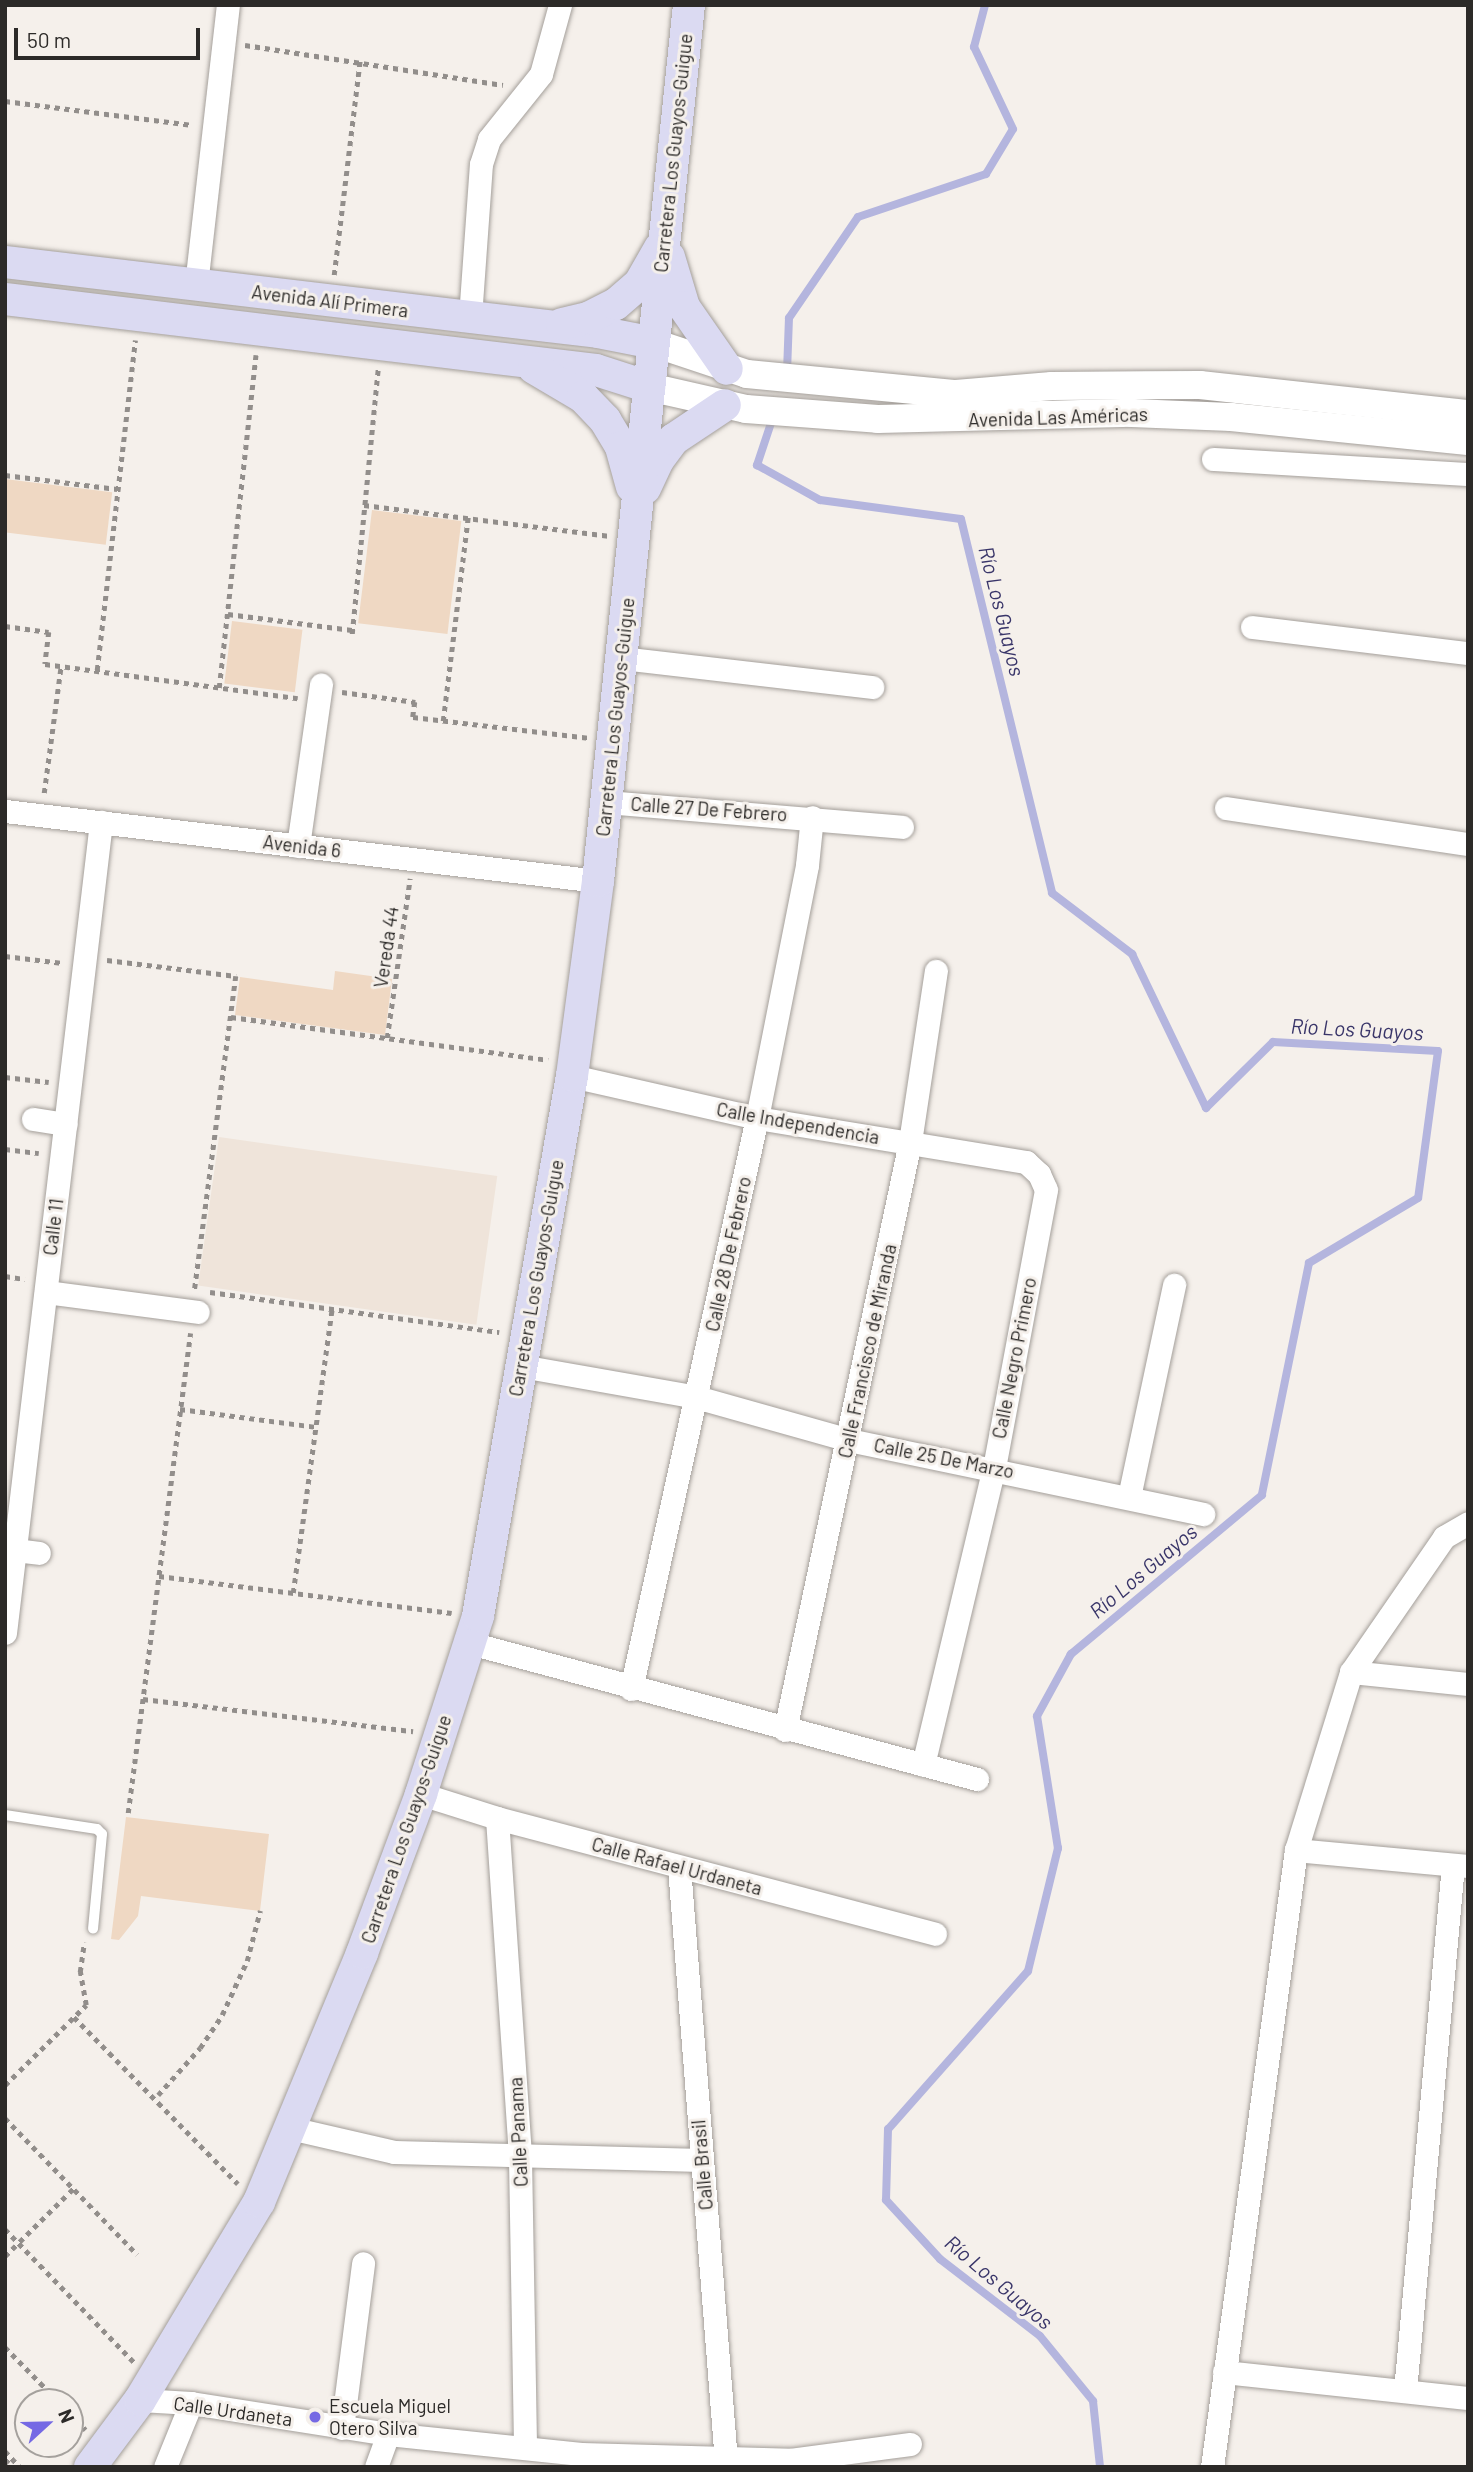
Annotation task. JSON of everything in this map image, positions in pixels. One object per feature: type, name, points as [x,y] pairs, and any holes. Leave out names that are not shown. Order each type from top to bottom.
[{"type":"main road","name":"Carretera Los Guayos-Guigue","points":[[90,2467],[146,2390],[257,2204],[362,1952],[421,1794],[474,1630],[573,1070],[598,881],[689,5]]},
{"type":"main road","points":[[542,326],[588,318],[616,304],[640,284],[664,241]]},
{"type":"main road","points":[[664,241],[684,307],[737,372]]},
{"type":"main road","name":"Avenida Alí Primera","points":[[5,262],[470,317],[654,343]]},
{"type":"main road","name":"Avenida Alí Primera","points":[[5,299],[596,370],[649,387]]},
{"type":"main road","points":[[515,360],[557,379],[605,420],[621,447],[635,524]]},
{"type":"main road","points":[[635,524],[658,460],[674,439],[736,407]]},
{"type":"street","points":[[196,285],[228,5]]},
{"type":"street","points":[[470,317],[481,164],[489,139],[528,90],[550,53],[560,5]]},
{"type":"street","name":"Avenida Las Américas","points":[[654,343],[737,372],[956,394],[1052,386],[1200,385],[1468,414]]},
{"type":"street","name":"Avenida Las Américas","points":[[649,387],[736,407],[877,419],[1132,413],[1231,417],[1468,441]]},
{"type":"street","points":[[1213,459],[1468,474]]},
{"type":"street","points":[[1252,627],[1468,653]]},
{"type":"street","points":[[621,658],[872,687]]},
{"type":"street","points":[[298,846],[320,692]]},
{"type":"street","name":"Calle 27 De Febrero","points":[[606,802],[812,817],[902,827]]},
{"type":"street","points":[[1226,808],[1468,844]]},
{"type":"street","name":"Avenida 6","points":[[5,811],[298,846],[378,863],[413,859],[598,881]]},
{"type":"street","name":"Calle 28 De Febrero","points":[[631,1689],[757,1118],[807,865],[812,817]]},
{"type":"street","name":"Calle 11","points":[[5,1633],[102,822]]},
{"type":"street","name":"Calle Francisco de Miranda","points":[[785,1730],[849,1440],[910,1142],[936,971]]},
{"type":"street","name":"Calle Independencia","points":[[573,1070],[757,1118],[1026,1162]]},
{"type":"street","points":[[33,1119],[66,1124]]},
{"type":"street","name":"Calle Negro Primero","points":[[923,1765],[993,1467],[1046,1190],[1026,1162]]},
{"type":"street","points":[[1129,1497],[1174,1286]]},
{"type":"street","points":[[46,1292],[195,1304]]},
{"type":"street","name":"Calle 25 De Marzo","points":[[524,1351],[849,1440],[993,1467],[1203,1514]]},
{"type":"street","points":[[1212,2467],[1296,1850],[1351,1672],[1444,1537],[1468,1524]]},
{"type":"street","points":[[15,1550],[39,1553]]},
{"type":"street","points":[[474,1630],[631,1689],[977,1779]]},
{"type":"street","points":[[1351,1672],[1468,1684]]},
{"type":"street","name":"Calle Rafael Urdaneta","points":[[421,1794],[497,1818],[934,1934]]},
{"type":"street","name":"Calle Panama","points":[[497,1818],[520,2158],[525,2446]]},
{"type":"street","points":[[1296,1850],[1460,1866],[1405,2391]]},
{"type":"street","name":"Calle Brasil","points":[[679,1867],[726,2462]]},
{"type":"street","points":[[290,2127],[394,2152],[520,2158],[702,2160]]},
{"type":"street","points":[[342,2428],[363,2263]]},
{"type":"street","points":[[1224,2372],[1468,2398]]},
{"type":"street","name":"Calle Urdaneta","points":[[146,2390],[191,2403],[342,2428],[525,2446],[580,2460],[790,2464],[910,2444]]},
{"type":"street","points":[[165,2467],[191,2403]]},
{"type":"street","points":[[376,2467],[388,2434]]},
{"type":"lane","points":[[5,1815],[97,1829],[102,1834],[93,1929]]},
{"type":"path","points":[[224,42],[360,61],[528,90]]},
{"type":"path","points":[[331,301],[360,61]]},
{"type":"path","points":[[5,101],[214,128]]},
{"type":"path","points":[[97,670],[138,315]]},
{"type":"path","points":[[219,688],[259,329]]},
{"type":"path","points":[[228,614],[352,632],[381,344]]},
{"type":"path","points":[[5,474],[117,489]]},
{"type":"path","points":[[365,505],[468,518],[635,524]]},
{"type":"path","points":[[443,721],[468,518]]},
{"type":"path","points":[[5,626],[50,632],[45,664],[219,688],[320,692],[415,702],[413,717],[613,741]]},
{"type":"path","points":[[41,815],[61,666]]},
{"type":"path","name":"Vereda 44","points":[[387,1038],[413,859]]},
{"type":"path","points":[[5,956],[236,976],[128,1813]]},
{"type":"path","points":[[231,1017],[387,1038],[573,1070]]},
{"type":"path","points":[[5,1077],[70,1084]]},
{"type":"path","points":[[5,1149],[62,1156]]},
{"type":"path","points":[[195,1304],[332,1308],[524,1351]]},
{"type":"path","points":[[293,1593],[332,1308]]},
{"type":"path","points":[[180,1409],[316,1427]]},
{"type":"path","points":[[159,1576],[293,1593],[474,1630]]},
{"type":"path","points":[[143,1699],[440,1734]]},
{"type":"path","points":[[158,2095],[200,2048],[222,2015],[247,1961],[260,1911]]},
{"type":"path","points":[[5,2085],[86,2005],[80,1972],[84,1938]]},
{"type":"path","points":[[74,2017],[257,2204]]},
{"type":"path","points":[[5,2118],[137,2254]]},
{"type":"path","points":[[5,2256],[74,2188]]},
{"type":"path","points":[[5,2229],[146,2390]]},
{"type":"path","points":[[5,2347],[45,2388]]},
{"type":"path","points":[[5,2452],[20,2467]]},
{"type":"path","points":[[5,2463],[11,2457]]},
{"type":"shaded area","points":[[5,479],[112,492],[106,545],[5,532]]},
{"type":"shaded area","points":[[372,510],[461,521],[447,634],[358,623]]},
{"type":"shaded area","points":[[232,621],[302,630],[295,692],[224,684]]},
{"type":"shaded area","points":[[335,971],[392,979],[385,1035],[235,1015],[240,977],[333,990]]},
{"type":"shaded area","points":[[219,1137],[497,1176],[476,1325],[198,1286]]},
{"type":"shaded area","points":[[126,1817],[269,1834],[260,1911],[141,1896],[138,1916],[119,1940],[111,1939]]},
{"type":"waterway","name":"Río Los Guayos","points":[[787,372],[789,318],[858,217],[986,174],[1013,129],[974,47],[985,5]]},
{"type":"waterway","name":"Río Los Guayos","points":[[773,417],[757,465],[820,500],[961,519],[1052,893],[1132,954],[1206,1108],[1273,1042],[1438,1051],[1418,1198],[1309,1263],[1262,1495],[1071,1654],[1037,1716],[1058,1848],[1028,1971],[888,2129],[886,2200],[940,2259],[1040,2336],[1093,2401],[1100,2467]]},
{"type":"place","name":"Escuela Miguel Otero Silva","points":[[315,2417]]}]
